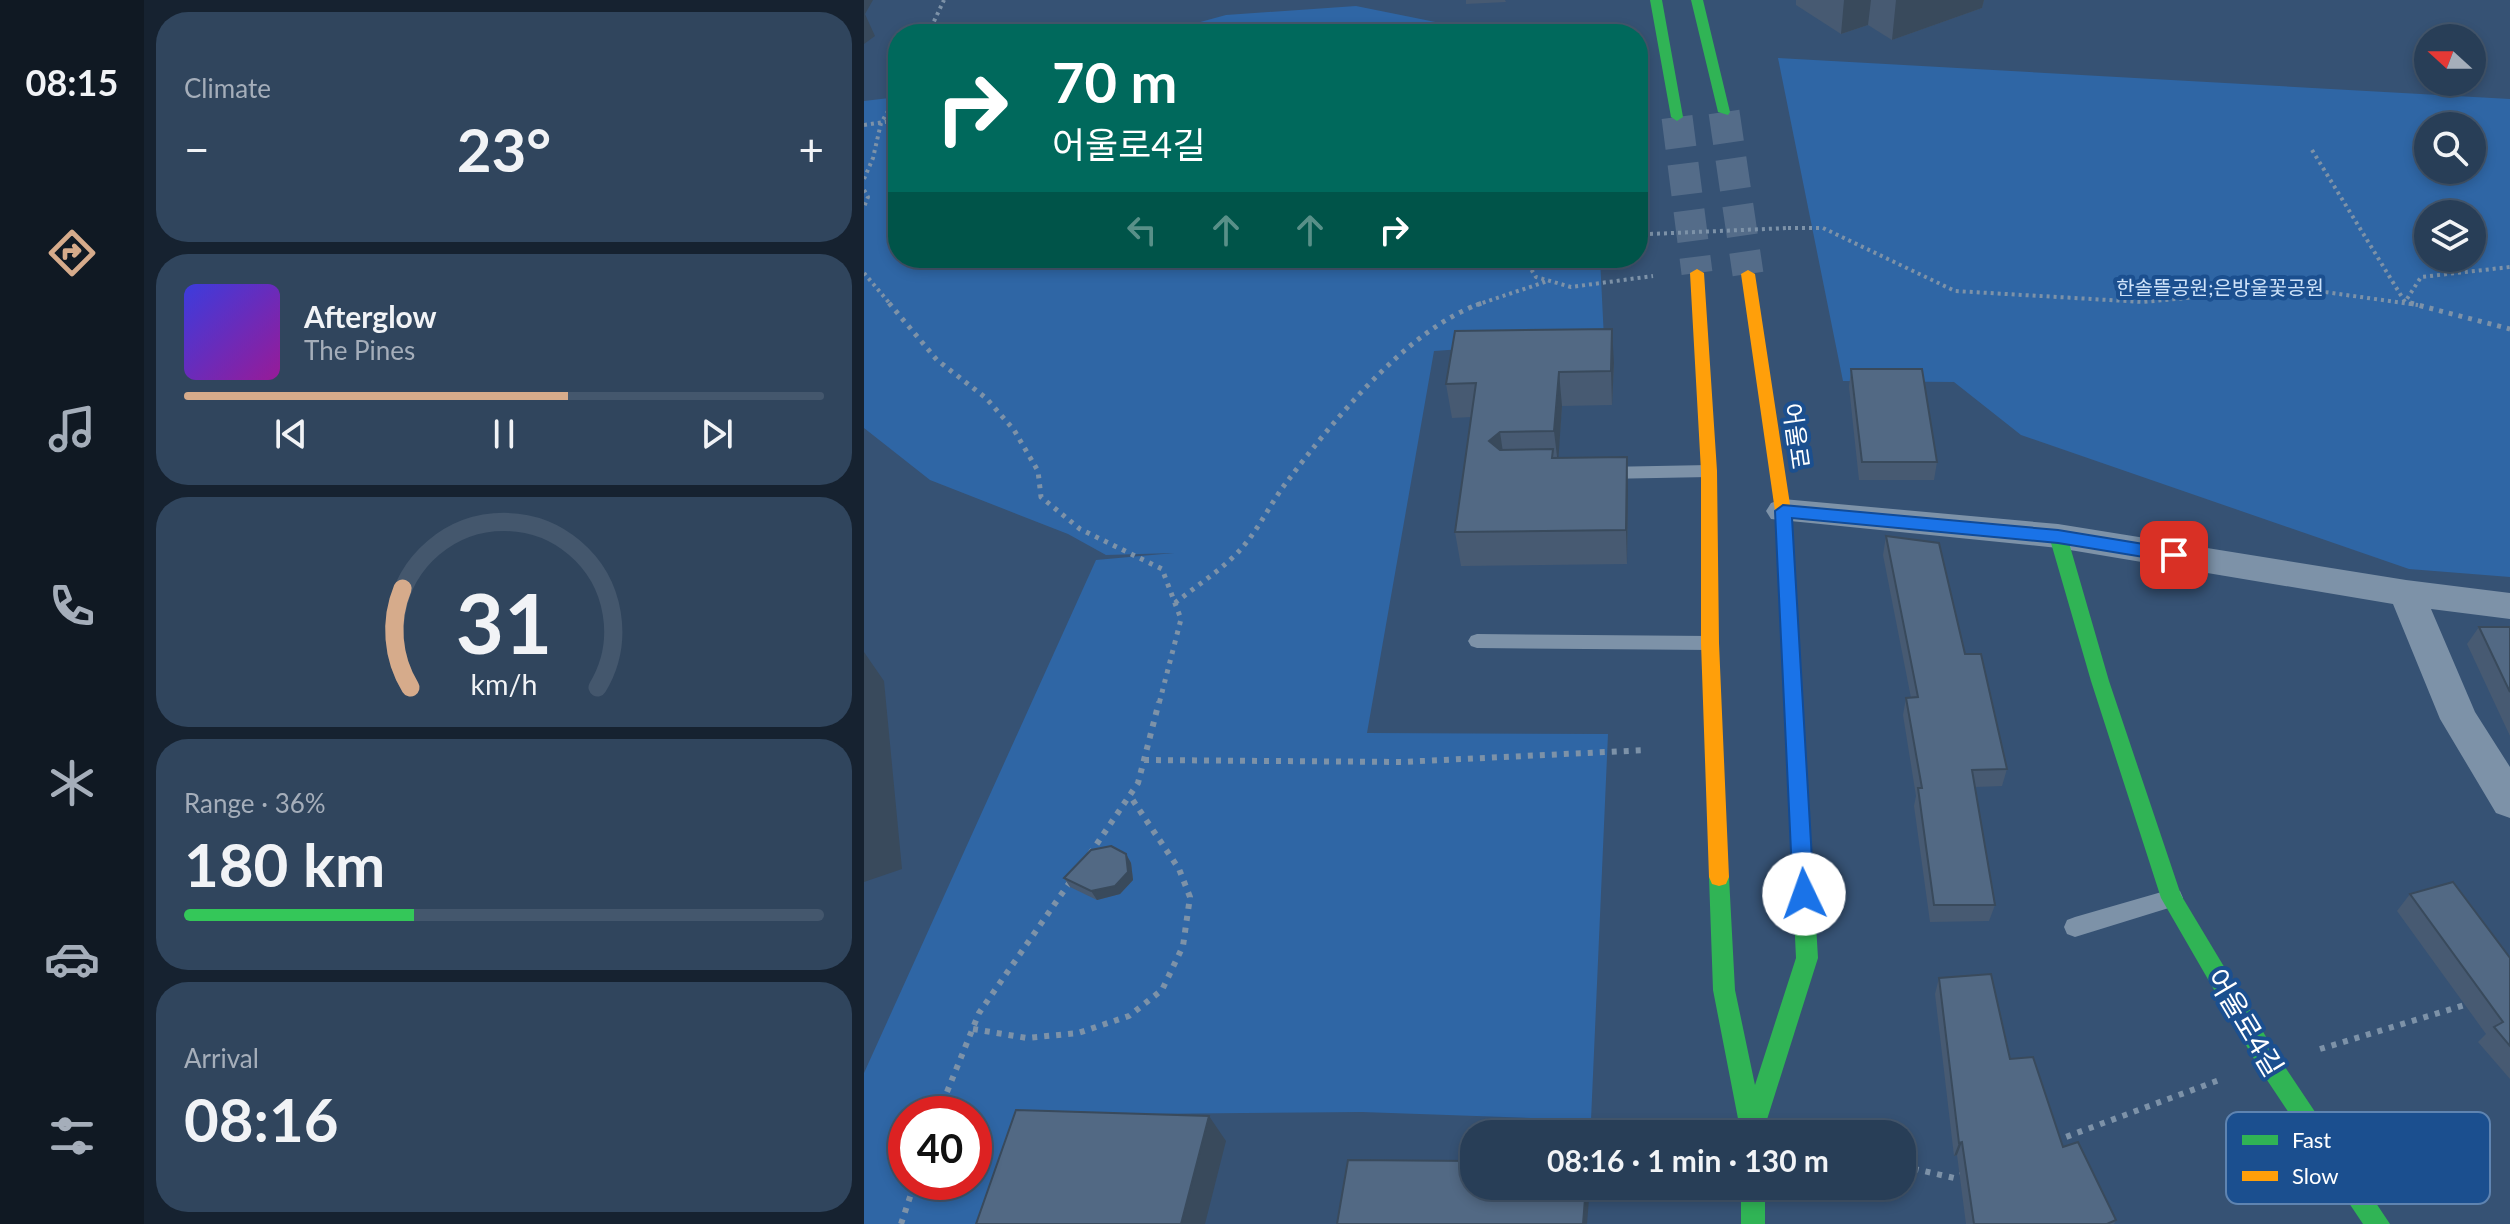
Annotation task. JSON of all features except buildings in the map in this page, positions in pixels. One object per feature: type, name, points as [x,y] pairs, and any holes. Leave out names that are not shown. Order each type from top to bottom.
[{"type":"street","points":[[1656,0],[1677,117]]},
{"type":"street","points":[[1697,0],[1724,112]]},
{"type":"street","name":"어울로","points":[[1697,273],[1709,471],[1710,643],[1724,990],[1751,1120]]},
{"type":"street","name":"어울로","points":[[1748,274],[1783,511],[1807,958],[1756,1120]]},
{"type":"street","points":[[1783,511],[2058,536],[2406,593],[2510,606]]},
{"type":"street","name":"어울로4길","points":[[2058,536],[2100,681],[2172,898],[2269,1063],[2302,1112]]},
{"type":"street","points":[[2406,593],[2459,719],[2510,801]]},
{"type":"street","points":[[1753,1200],[1753,1224]]},
{"type":"street","name":"어울로4길","points":[[2364,1204],[2378,1224]]},
{"type":"lane","points":[[1583,474],[1709,471]]},
{"type":"lane","points":[[1477,641],[1710,643]]},
{"type":"lane","points":[[2075,927],[2172,898]]},
{"type":"path","points":[[933,24],[944,0]]},
{"type":"path","points":[[864,179],[873,158],[881,123],[888,111]]},
{"type":"path","points":[[864,125],[888,122]]},
{"type":"path","points":[[2312,150],[2405,302]]},
{"type":"path","points":[[864,190],[868,197],[864,207]]},
{"type":"path","points":[[1648,234],[1823,228],[1955,291],[2143,302],[2296,288],[2405,302],[2510,329]]},
{"type":"path","points":[[2405,302],[2421,277],[2510,267]]},
{"type":"path","points":[[1530,268],[1536,277],[1571,287],[1653,276]]},
{"type":"path","points":[[864,273],[937,360],[986,398],[1014,430],[1038,471],[1041,497],[1080,529],[1162,569],[1181,619],[1138,783],[1084,862]]},
{"type":"path","points":[[1175,603],[1241,549],[1285,484],[1355,398],[1420,339],[1468,308],[1548,281]]},
{"type":"path","points":[[1144,760],[1402,762],[1647,750]]},
{"type":"path","points":[[973,1029],[1027,1038],[1078,1033],[1129,1016],[1162,990],[1183,946],[1190,897],[1179,869],[1130,796]]},
{"type":"path","points":[[945,1096],[979,1013],[1075,875]]},
{"type":"path","points":[[2315,1050],[2480,1000]]},
{"type":"path","points":[[2040,1146],[2227,1078]]},
{"type":"path","points":[[1916,1169],[1954,1178],[1968,1173]]},
{"type":"path","points":[[901,1224],[909,1200]]},
{"type":"green space","points":[[1356,6],[1445,24],[1193,24],[1226,15]]},
{"type":"green space","name":"한솔뜰공원;은방울꽃공원","points":[[1778,58],[2510,99],[2510,577],[2409,569],[2021,435],[1954,382],[1843,381]]},
{"type":"green space","points":[[888,98],[888,268],[1600,268],[1604,339],[1434,351],[1367,733],[1608,734],[1591,1120],[1362,1112],[1032,1115],[1000,1224],[864,1224],[864,1073],[1096,560],[1174,553],[1106,555],[1068,534],[930,480],[864,428],[864,101]]},
{"type":"tunnel","points":[[1724,112],[1748,274]]},
{"type":"tunnel","points":[[1677,117],[1697,273]]},
{"type":"traffic: fast","points":[[1656,0],[1677,117]]},
{"type":"traffic: fast","points":[[1697,0],[1724,112]]},
{"type":"traffic: fast","points":[[2058,536],[2100,681],[2172,898],[2269,1063],[2302,1112]]},
{"type":"traffic: fast","points":[[1755,1120],[1807,958],[1789,620]]},
{"type":"traffic: fast","points":[[1719,877],[1724,990],[1750,1120]]},
{"type":"traffic: fast","points":[[1753,1200],[1753,1224]]},
{"type":"traffic: fast","points":[[2364,1204],[2378,1224]]},
{"type":"traffic: slow","points":[[1697,273],[1709,471],[1710,643],[1719,877]]},
{"type":"traffic: slow","points":[[1748,274],[1783,511],[1789,620]]},
{"type":"route","points":[[1804,894],[1783,511],[2058,536],[2174,555]]}]
